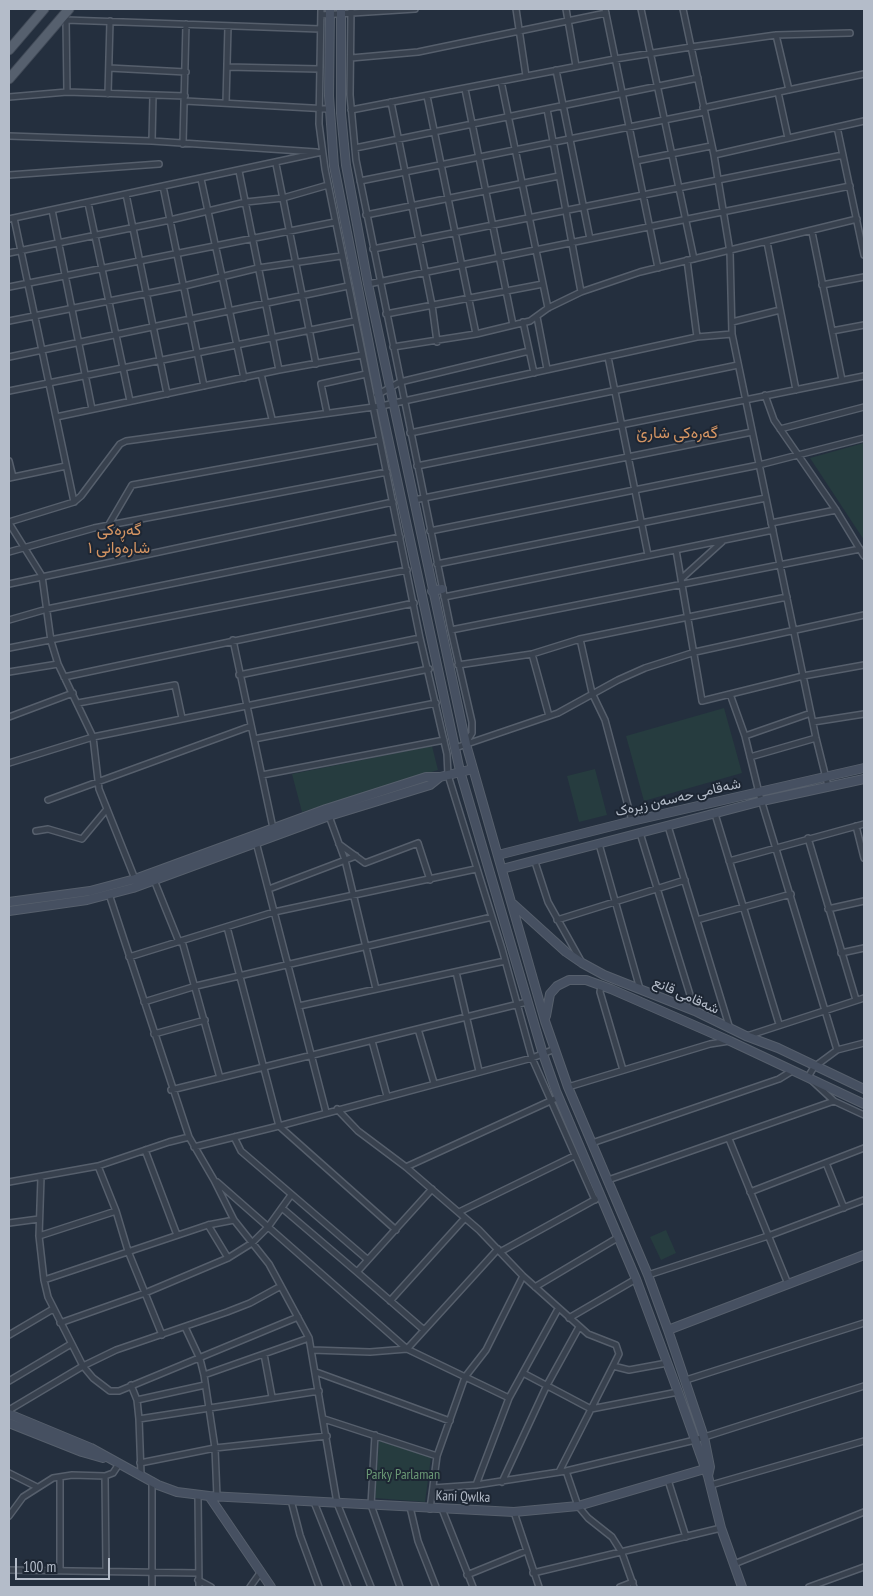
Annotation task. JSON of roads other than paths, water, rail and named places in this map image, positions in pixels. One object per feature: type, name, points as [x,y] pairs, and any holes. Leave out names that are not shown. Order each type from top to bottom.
[{"type":"main road","points":[[9,50],[44,9]]},
{"type":"main road","points":[[9,79],[62,20],[69,9]]},
{"type":"main road","points":[[341,11],[340,96],[344,148],[368,284],[466,744],[545,1021],[568,1086],[648,1275],[668,1330],[704,1437],[707,1471]]},
{"type":"main road","points":[[330,12],[329,109],[332,152],[346,237],[379,394],[377,406],[407,520],[432,672],[543,1054],[598,1198],[619,1238],[636,1279],[707,1471],[720,1528],[742,1587]]},
{"type":"main road","points":[[338,239],[346,237]]},
{"type":"main road","points":[[397,522],[407,520]]},
{"type":"main road","points":[[432,591],[443,593]]},
{"type":"main road","name":"شەقامی حەسەن زیرەک","points":[[498,855],[632,821],[864,768]]},
{"type":"main road","points":[[9,902],[90,891],[135,879],[256,842],[329,816],[430,784],[444,776],[474,769]]},
{"type":"main road","points":[[9,911],[109,894],[154,880],[274,828],[326,809],[426,777],[444,776]]},
{"type":"main road","name":"شەقامی حەسەن زیرەک","points":[[502,869],[535,862],[762,801],[864,779]]},
{"type":"main road","name":"شەقامی قانع","points":[[511,903],[566,952],[582,963],[616,980],[695,1011],[730,1029],[778,1048],[814,1067],[864,1089]]},
{"type":"main road","name":"شەقامی قانع","points":[[545,1021],[550,994],[557,986],[569,980],[586,980],[612,989],[730,1041],[864,1104]]},
{"type":"main road","points":[[612,989],[616,980]]},
{"type":"main road","points":[[668,1330],[864,1255]]},
{"type":"main road","points":[[10,1411],[90,1448],[107,1458]]},
{"type":"main road","points":[[9,1423],[82,1452],[107,1458]]},
{"type":"main road","name":"Kani Qwlka","points":[[107,1458],[168,1489],[198,1496],[514,1512],[578,1506],[668,1480],[707,1471]]},
{"type":"main road","points":[[213,1497],[260,1573],[271,1587]]},
{"type":"street","points":[[312,1350],[370,1352],[407,1349],[499,1251],[598,1198],[574,1156],[532,1058],[492,917],[444,776],[444,740],[432,672],[420,638],[380,440],[377,406],[371,399],[341,256],[322,152],[319,109],[321,12],[415,9]]},
{"type":"street","points":[[516,9],[526,76]]},
{"type":"street","points":[[566,9],[576,66]]},
{"type":"street","points":[[641,9],[659,86],[694,259]]},
{"type":"street","points":[[683,9],[714,155],[730,252],[732,334],[816,738],[828,786]]},
{"type":"street","points":[[351,11],[351,110],[354,148],[430,531],[472,726],[470,737],[466,744]]},
{"type":"street","points":[[351,58],[418,52],[606,11],[658,268]]},
{"type":"street","points":[[67,92],[62,20],[320,29]]},
{"type":"street","points":[[108,94],[110,21]]},
{"type":"street","points":[[183,144],[186,24]]},
{"type":"street","points":[[226,103],[228,26]]},
{"type":"street","points":[[351,110],[465,89],[501,80],[691,46],[776,35],[850,33]]},
{"type":"street","points":[[776,35],[789,90]]},
{"type":"street","points":[[227,67],[319,69]]},
{"type":"street","points":[[109,68],[186,72]]},
{"type":"street","points":[[556,70],[590,239]]},
{"type":"street","points":[[360,181],[666,120],[778,92],[864,74]]},
{"type":"street","points":[[354,148],[509,118],[698,78]]},
{"type":"street","points":[[501,80],[548,308]]},
{"type":"street","points":[[465,89],[513,325]]},
{"type":"street","points":[[9,97],[67,92],[153,96],[226,103],[329,109]]},
{"type":"street","points":[[778,92],[788,138]]},
{"type":"street","points":[[152,141],[153,96]]},
{"type":"street","points":[[427,96],[476,334]]},
{"type":"street","points":[[391,102],[432,305],[437,342]]},
{"type":"street","points":[[547,109],[581,292]]},
{"type":"street","points":[[714,155],[864,121]]},
{"type":"street","points":[[837,127],[864,255]]},
{"type":"street","points":[[9,136],[152,141],[322,152]]},
{"type":"street","points":[[636,161],[711,146]]},
{"type":"street","points":[[74,502],[41,350],[29,284],[11,218],[276,164],[322,152]]},
{"type":"street","points":[[373,249],[843,155]]},
{"type":"street","points":[[9,174],[159,164]]},
{"type":"street","points":[[276,164],[316,364]]},
{"type":"street","points":[[239,171],[246,202],[251,239],[279,370]]},
{"type":"street","points":[[366,215],[559,176]]},
{"type":"street","points":[[201,178],[244,378]]},
{"type":"street","points":[[9,253],[134,228],[246,202],[283,198],[328,185]]},
{"type":"street","points":[[163,186],[204,386]]},
{"type":"street","points":[[368,284],[462,266],[723,210],[850,186]]},
{"type":"street","points":[[126,194],[167,394]]},
{"type":"street","points":[[88,203],[130,401]]},
{"type":"street","points":[[52,210],[92,409]]},
{"type":"street","points":[[393,347],[437,342],[513,325],[537,317],[548,308],[581,292],[658,268],[812,232],[857,219]]},
{"type":"street","points":[[9,287],[335,222]]},
{"type":"street","points":[[812,232],[842,380]]},
{"type":"street","points":[[766,242],[796,390]]},
{"type":"street","points":[[9,322],[184,286],[258,268],[341,256]]},
{"type":"street","points":[[687,260],[697,337]]},
{"type":"street","points":[[822,285],[864,277]]},
{"type":"street","points":[[386,314],[543,284]]},
{"type":"street","points":[[9,357],[348,286]]},
{"type":"street","points":[[732,322],[780,310]]},
{"type":"street","points":[[537,317],[547,369]]},
{"type":"street","points":[[9,391],[355,321]]},
{"type":"street","points":[[523,322],[534,373]]},
{"type":"street","points":[[832,331],[864,325]]},
{"type":"street","points":[[135,879],[107,810],[98,782],[93,737],[58,664],[51,641],[42,576],[9,522],[74,502],[81,496],[122,442],[272,419],[377,406],[697,337],[732,334]]},
{"type":"street","points":[[363,407],[371,399],[400,382],[529,351]]},
{"type":"street","points":[[56,417],[279,370],[362,355]]},
{"type":"street","points":[[608,357],[648,555]]},
{"type":"street","points":[[410,433],[738,365]]},
{"type":"street","points":[[261,374],[272,419]]},
{"type":"street","points":[[327,413],[321,384],[366,374]]},
{"type":"street","points":[[417,466],[864,376]]},
{"type":"street","points":[[765,395],[774,420],[836,510],[864,556]]},
{"type":"street","points":[[780,429],[864,407]]},
{"type":"street","points":[[414,500],[752,432]]},
{"type":"street","points":[[430,531],[759,465],[864,438]]},
{"type":"street","points":[[108,526],[132,485],[380,440]]},
{"type":"street","points":[[9,461],[11,477],[66,466]]},
{"type":"street","points":[[9,552],[108,526],[387,472]]},
{"type":"street","points":[[437,564],[766,498]]},
{"type":"street","points":[[9,584],[393,502]]},
{"type":"street","points":[[771,523],[836,510]]},
{"type":"street","points":[[443,593],[773,530]]},
{"type":"street","points":[[9,620],[47,609],[400,537]]},
{"type":"street","points":[[681,581],[724,540]]},
{"type":"street","points":[[451,630],[681,581],[780,565],[860,549]]},
{"type":"street","points":[[676,550],[702,701],[803,676],[864,665]]},
{"type":"street","points":[[9,648],[407,570]]},
{"type":"street","points":[[458,665],[532,654],[580,639],[787,597]]},
{"type":"street","points":[[64,677],[414,603]]},
{"type":"street","points":[[455,748],[549,716],[645,668],[695,652],[864,615]]},
{"type":"street","points":[[239,675],[420,638]]},
{"type":"street","points":[[580,639],[592,693],[605,720],[632,821]]},
{"type":"street","points":[[233,640],[239,675],[274,828]]},
{"type":"street","points":[[532,654],[549,716]]},
{"type":"street","points":[[9,672],[58,664]]},
{"type":"street","points":[[9,763],[93,737],[182,718],[432,672]]},
{"type":"street","points":[[78,703],[175,686],[182,718]]},
{"type":"street","points":[[9,717],[73,693]]},
{"type":"street","points":[[730,694],[745,736],[759,793],[837,1050]]},
{"type":"street","points":[[254,739],[436,702]]},
{"type":"street","points":[[745,736],[811,713]]},
{"type":"street","points":[[813,722],[864,714]]},
{"type":"street","points":[[48,800],[251,726]]},
{"type":"street","points":[[750,757],[816,738]]},
{"type":"street","points":[[262,775],[444,740]]},
{"type":"street","points":[[36,831],[48,829],[82,840],[107,810]]},
{"type":"street","points":[[715,814],[779,1024]]},
{"type":"street","points":[[329,816],[345,860],[376,989]]},
{"type":"street","points":[[729,861],[864,824]]},
{"type":"street","points":[[668,826],[730,1029]]},
{"type":"street","points":[[856,826],[864,857]]},
{"type":"street","points":[[640,833],[695,1011]]},
{"type":"street","points":[[808,838],[856,1000]]},
{"type":"street","points":[[256,842],[326,1112]]},
{"type":"street","points":[[339,844],[365,863],[418,843],[430,880]]},
{"type":"street","points":[[599,844],[640,989]]},
{"type":"street","points":[[268,889],[356,856]]},
{"type":"street","points":[[535,862],[542,886],[557,920],[582,963]]},
{"type":"street","points":[[129,957],[274,912],[476,869]]},
{"type":"street","points":[[154,880],[181,942],[196,986],[220,1078]]},
{"type":"street","points":[[557,920],[684,880]]},
{"type":"street","points":[[109,894],[189,1137],[234,1220],[269,1264],[310,1338],[337,1503],[371,1587]]},
{"type":"street","points":[[697,920],[790,894]]},
{"type":"street","points":[[828,910],[864,901]]},
{"type":"street","points":[[144,1002],[196,986],[492,917]]},
{"type":"street","points":[[227,927],[279,1126],[396,1230]]},
{"type":"street","points":[[841,953],[864,948]]},
{"type":"street","points":[[298,1006],[505,961]]},
{"type":"street","points":[[456,972],[479,1071]]},
{"type":"street","points":[[601,985],[600,992],[623,1070]]},
{"type":"street","points":[[746,1036],[864,998]]},
{"type":"street","points":[[172,1090],[527,1002]]},
{"type":"street","points":[[154,1034],[204,1020]]},
{"type":"street","points":[[418,1030],[434,1083]]},
{"type":"street","points":[[372,1041],[387,1096]]},
{"type":"street","points":[[568,1086],[710,1044],[730,1041]]},
{"type":"street","points":[[864,1043],[837,1050],[814,1067],[808,1077],[834,1100],[864,1115]]},
{"type":"street","points":[[194,1147],[532,1058],[555,1049]]},
{"type":"street","points":[[592,1143],[779,1079],[792,1070]]},
{"type":"street","points":[[406,1167],[559,1097]]},
{"type":"street","points":[[608,1180],[729,1139],[834,1100]]},
{"type":"street","points":[[337,1109],[358,1131],[406,1167],[459,1212],[523,1276],[579,1327],[588,1334],[616,1345],[619,1354],[559,1472]]},
{"type":"street","points":[[9,1182],[98,1166],[189,1137]]},
{"type":"street","points":[[234,1137],[241,1151],[368,1260]]},
{"type":"street","points":[[729,1139],[788,1284]]},
{"type":"street","points":[[750,1192],[864,1148]]},
{"type":"street","points":[[145,1150],[176,1235]]},
{"type":"street","points":[[459,1212],[574,1156]]},
{"type":"street","points":[[826,1163],[844,1208]]},
{"type":"street","points":[[98,1166],[116,1210],[128,1251],[162,1335]]},
{"type":"street","points":[[41,1177],[38,1219],[39,1236],[44,1280],[53,1309],[83,1366],[93,1378],[110,1391],[119,1391],[298,1317]]},
{"type":"street","points":[[214,1180],[407,1349],[509,1398]]},
{"type":"street","points":[[357,1272],[432,1189]]},
{"type":"street","points":[[60,1323],[145,1293],[228,1258],[252,1243],[268,1227],[291,1195]]},
{"type":"street","points":[[648,1275],[768,1236],[864,1200]]},
{"type":"street","points":[[282,1208],[424,1330]]},
{"type":"street","points":[[39,1236],[116,1210]]},
{"type":"street","points":[[390,1301],[465,1218]]},
{"type":"street","points":[[9,1223],[38,1219]]},
{"type":"street","points":[[44,1280],[176,1235],[208,1225],[234,1220]]},
{"type":"street","points":[[208,1225],[228,1258]]},
{"type":"street","points":[[535,1286],[619,1238]]},
{"type":"street","points":[[430,1508],[437,1456],[465,1377],[486,1350],[523,1276]]},
{"type":"street","points":[[569,1318],[636,1279]]},
{"type":"street","points":[[9,1402],[10,1411],[83,1366],[116,1350],[250,1303],[281,1286]]},
{"type":"street","points":[[476,1485],[509,1398],[558,1308]]},
{"type":"street","points":[[9,1335],[53,1309]]},
{"type":"street","points":[[686,1380],[864,1323]]},
{"type":"street","points":[[185,1327],[200,1359],[204,1375],[215,1448],[213,1497]]},
{"type":"street","points":[[502,1482],[547,1385],[579,1327]]},
{"type":"street","points":[[204,1375],[310,1338]]},
{"type":"street","points":[[9,1381],[71,1344]]},
{"type":"street","points":[[264,1354],[272,1397]]},
{"type":"street","points":[[613,1366],[629,1370],[667,1363]]},
{"type":"street","points":[[316,1372],[450,1421]]},
{"type":"street","points":[[523,1373],[591,1408],[678,1392]]},
{"type":"street","points":[[137,1400],[205,1385]]},
{"type":"street","points":[[131,1386],[137,1400],[141,1474]]},
{"type":"street","points":[[433,1488],[502,1482],[566,1471],[695,1440],[864,1386]]},
{"type":"street","points":[[139,1419],[319,1391]]},
{"type":"street","points":[[324,1419],[375,1434],[437,1456]]},
{"type":"street","points":[[375,1434],[371,1505],[400,1587]]},
{"type":"street","points":[[140,1463],[215,1448],[327,1436]]},
{"type":"street","points":[[711,1485],[864,1441]]},
{"type":"street","points":[[9,1516],[18,1502],[37,1487],[60,1477],[72,1475],[105,1476],[113,1473],[120,1464]]},
{"type":"street","points":[[566,1471],[578,1506],[588,1518],[608,1532],[622,1553],[634,1585],[620,1587]]},
{"type":"street","points":[[9,1473],[37,1487]]},
{"type":"street","points":[[105,1476],[106,1570]]},
{"type":"street","points":[[60,1477],[60,1570]]},
{"type":"street","points":[[668,1480],[686,1537]]},
{"type":"street","points":[[152,1481],[152,1587]]},
{"type":"street","points":[[198,1496],[198,1587]]},
{"type":"street","points":[[291,1500],[300,1535],[319,1587]]},
{"type":"street","points":[[314,1502],[348,1587]]},
{"type":"street","points":[[410,1507],[418,1541],[436,1587]]},
{"type":"street","points":[[442,1509],[473,1587]]},
{"type":"street","points":[[514,1512],[539,1587]]},
{"type":"street","points":[[734,1564],[864,1512]]},
{"type":"street","points":[[533,1573],[720,1528]]},
{"type":"street","points":[[467,1575],[526,1551]]},
{"type":"street","points":[[809,1587],[864,1567]]},
{"type":"street","points":[[9,1570],[106,1570],[198,1573]]},
{"type":"street","points":[[250,1587],[260,1573]]},
{"type":"street","points":[[198,1580],[211,1587]]},
{"type":"district","name":"گەرەکی شارێ","points":[[677,433]]},
{"type":"district","name":"گەڕەکی شارەوانی ١","points":[[119,539]]},
{"type":"park label","name":"Parky Parlaman","points":[[403,1475]]}]
